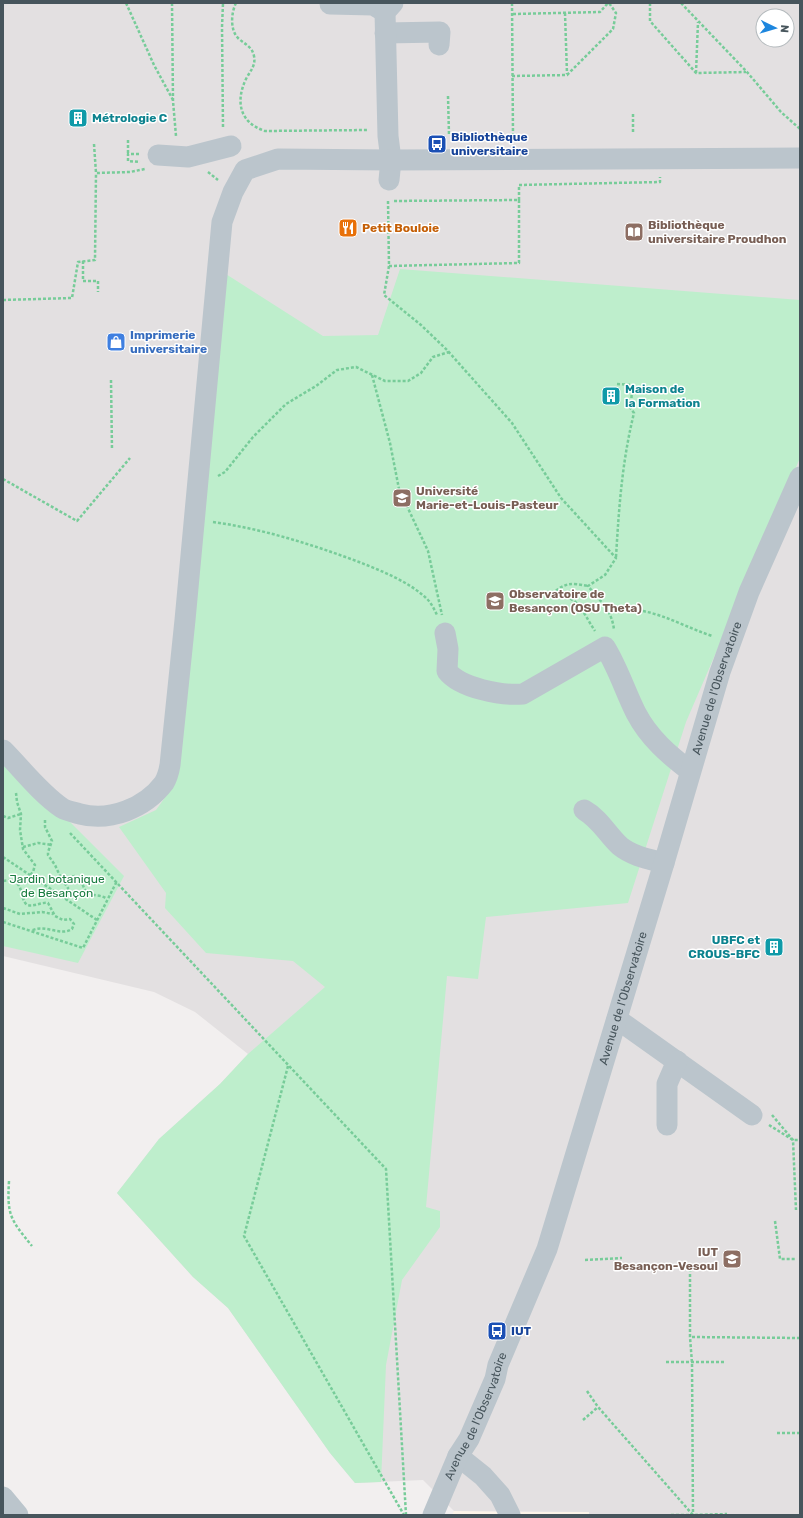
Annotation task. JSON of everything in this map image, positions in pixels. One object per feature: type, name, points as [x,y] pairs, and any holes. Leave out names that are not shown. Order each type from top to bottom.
[{"type":"street","points":[[330,4],[389,7],[385,33],[388,136],[391,160],[389,191]]},
{"type":"street","points":[[385,33],[440,32],[439,45]]},
{"type":"street","points":[[150,159],[188,157],[227,139]]},
{"type":"street","points":[[3,750],[59,806],[91,817],[114,815],[148,800],[165,781],[170,765],[222,222],[233,192],[244,170],[278,159],[391,160],[800,158]]},
{"type":"street","name":"Avenue de l'Observatoire","points":[[433,1515],[458,1456],[469,1439],[495,1379],[497,1370],[547,1249],[664,863],[720,672],[749,592],[800,477]]},
{"type":"street","points":[[445,633],[448,649],[447,671],[450,675],[477,688],[494,693],[510,695],[523,694],[605,647],[643,725],[656,742],[669,755],[690,771]]},
{"type":"street","points":[[584,810],[603,825],[620,846],[631,853],[664,863]]},
{"type":"street","points":[[617,1018],[677,1061],[760,1113]]},
{"type":"street","points":[[667,1124],[667,1084],[677,1061]]},
{"type":"street","points":[[458,1456],[484,1476],[500,1495],[510,1515]]},
{"type":"street","points":[[3,1498],[18,1515]]},
{"type":"path","points":[[126,3],[151,59],[173,101]]},
{"type":"path","points":[[172,3],[173,101],[176,138],[188,157],[233,192]]},
{"type":"path","points":[[223,3],[222,124],[227,139]]},
{"type":"path","points":[[236,3],[232,15],[235,34],[251,48],[254,55],[253,68],[246,78],[240,101],[244,115],[249,123],[256,128],[265,131],[367,130],[368,138]]},
{"type":"path","points":[[512,3],[513,136]]},
{"type":"path","points":[[512,76],[567,75],[613,29],[616,13],[609,3],[600,12],[513,14]]},
{"type":"path","points":[[650,3],[650,21],[696,73],[746,72]]},
{"type":"path","points":[[681,3],[782,112],[800,128]]},
{"type":"path","points":[[565,13],[567,75]]},
{"type":"path","points":[[696,73],[698,21]]},
{"type":"path","points":[[448,96],[449,135]]},
{"type":"path","points":[[633,114],[633,134]]},
{"type":"path","points":[[128,140],[128,161]]},
{"type":"path","points":[[3,300],[72,298],[78,262],[95,260],[96,173],[94,144]]},
{"type":"path","points":[[128,154],[150,159]]},
{"type":"path","points":[[96,173],[130,172],[150,159]]},
{"type":"path","points":[[388,266],[520,263],[519,185],[660,182]]},
{"type":"path","points":[[519,200],[389,191],[388,266],[384,294],[421,325],[449,352],[512,423],[561,498],[616,558]]},
{"type":"path","points":[[83,261],[83,281],[98,281],[98,292]]},
{"type":"path","points":[[197,489],[224,472],[253,437],[286,404],[316,386],[337,370],[356,367],[384,381],[408,381],[421,373],[433,357],[449,352]]},
{"type":"path","points":[[372,375],[390,443],[399,489],[428,551],[445,633]]},
{"type":"path","points":[[112,380],[112,450]]},
{"type":"path","points":[[617,384],[632,385],[631,408]]},
{"type":"path","points":[[588,586],[605,575],[616,558],[620,491],[626,444],[634,413],[628,405]]},
{"type":"path","points":[[3,479],[77,521],[130,458]]},
{"type":"path","points":[[194,520],[239,526],[284,536],[334,552],[383,572],[415,589],[426,598],[432,606],[445,633]]},
{"type":"path","points":[[563,584],[588,586],[613,618],[614,630],[611,641],[605,647],[574,600],[568,597],[551,594],[563,584]]},
{"type":"path","points":[[608,610],[631,609],[646,611],[718,638]]},
{"type":"path","points":[[23,770],[18,782],[16,793],[21,814],[20,830],[23,847],[35,865],[33,872],[30,875]]},
{"type":"path","points":[[65,899],[68,893],[68,888],[58,875],[55,865],[48,855],[52,845],[51,837],[45,827],[45,822],[59,806],[70,834],[117,881],[386,1169],[405,1515]]},
{"type":"path","points":[[3,816],[8,818],[21,814]]},
{"type":"path","points":[[23,847],[38,843],[52,845]]},
{"type":"path","points":[[3,857],[97,920]]},
{"type":"path","points":[[63,880],[68,876],[76,876],[82,882],[87,892],[107,899]]},
{"type":"path","points":[[3,881],[12,881],[20,886],[22,890],[22,898],[28,905],[35,906],[43,902],[48,903],[53,914]]},
{"type":"path","points":[[3,922],[83,948],[117,881]]},
{"type":"path","points":[[3,908],[20,914],[42,912],[53,914],[63,920],[70,920],[74,924],[72,929],[68,931],[42,928],[31,931]]},
{"type":"path","points":[[288,1065],[244,1236],[405,1515]]},
{"type":"path","points":[[760,1113],[793,1140],[800,1140]]},
{"type":"path","points":[[760,1113],[793,1140],[796,1210]]},
{"type":"path","points":[[9,1181],[8,1198],[10,1213],[14,1225],[32,1246]]},
{"type":"path","points":[[775,1221],[780,1259],[796,1259]]},
{"type":"path","points":[[585,1260],[622,1258]]},
{"type":"path","points":[[690,1269],[693,1514]]},
{"type":"path","points":[[690,1337],[800,1338]]},
{"type":"path","points":[[666,1362],[724,1362]]},
{"type":"path","points":[[587,1391],[598,1407],[693,1514]]},
{"type":"path","points":[[582,1420],[598,1407]]},
{"type":"path","points":[[777,1433],[800,1433]]},
{"type":"path","points":[[671,1515],[727,1514]]},
{"type":"shaded area","name":"Université Marie-et-Louis-Pasteur","points":[[3,3],[800,3],[800,1515],[589,1515],[589,1512],[454,1511],[423,1480],[355,1483],[330,1453],[228,1308],[193,1277],[117,1193],[159,1139],[220,1084],[248,1054],[195,1012],[154,992],[3,956]]},
{"type":"shaded area","points":[[454,1511],[589,1512],[589,1515],[452,1515]]},
{"type":"green space","name":"Observatoire de Besançon (OSU Theta)","points":[[218,269],[323,336],[378,335],[400,269],[800,300],[800,458],[686,722],[628,903],[486,917],[478,979],[447,976],[426,1207],[440,1211],[440,1227],[402,1280],[386,1365],[381,1482],[355,1483],[330,1453],[228,1308],[193,1277],[117,1193],[159,1139],[220,1084],[248,1054],[325,987],[293,961],[206,953],[165,908],[166,893],[119,827],[156,810],[171,789]]},
{"type":"green space","name":"Jardin botanique de Besançon","points":[[3,755],[124,876],[78,963],[3,946]]},
{"type":"place","name":"Métrologie C","points":[[78,118]]},
{"type":"place","name":"Bibliothèque universitaire","points":[[437,144]]},
{"type":"place","name":"Petit Bouloie","points":[[348,228]]},
{"type":"place","name":"Bibliothèque universitaire Proudhon","points":[[634,232]]},
{"type":"place","name":"Imprimerie universitaire","points":[[116,342]]},
{"type":"place","name":"Maison de la Formation","points":[[611,396]]},
{"type":"place","name":"Université Marie-et-Louis-Pasteur","points":[[402,498]]},
{"type":"place","name":"Observatoire de Besançon (OSU Theta)","points":[[495,601]]},
{"type":"place","name":"UBFC et CROUS-BFC","points":[[774,947]]},
{"type":"place","name":"IUT Besançon-Vesoul","points":[[732,1259]]},
{"type":"place","name":"IUT","points":[[497,1331]]}]
